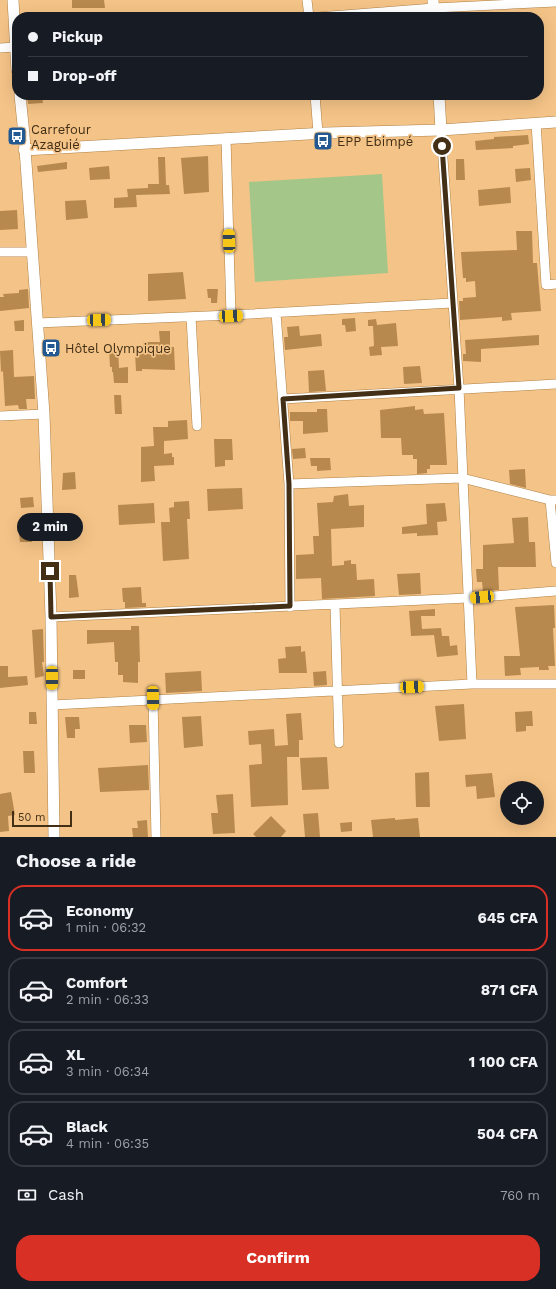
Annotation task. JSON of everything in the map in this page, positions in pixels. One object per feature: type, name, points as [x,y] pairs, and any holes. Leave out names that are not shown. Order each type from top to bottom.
[{"type":"street","points":[[13,0],[14,12]]},
{"type":"street","points":[[307,0],[308,12]]},
{"type":"street","points":[[382,12],[556,2]]},
{"type":"street","points":[[0,48],[12,47]]},
{"type":"street","points":[[20,100],[44,414],[51,617],[54,837]]},
{"type":"street","points":[[315,100],[318,133]]},
{"type":"street","points":[[439,100],[459,388],[472,684]]},
{"type":"street","points":[[24,150],[318,133],[441,130],[556,122]]},
{"type":"street","points":[[536,123],[546,285],[556,284]]},
{"type":"street","points":[[226,138],[231,316]]},
{"type":"street","points":[[0,252],[32,252]]},
{"type":"street","points":[[37,323],[231,316],[452,303]]},
{"type":"street","points":[[276,313],[289,484],[290,606]]},
{"type":"street","points":[[191,317],[197,426]]},
{"type":"street","points":[[283,399],[459,388],[556,384]]},
{"type":"street","points":[[0,416],[44,414]]},
{"type":"street","points":[[289,484],[462,478],[553,500],[556,563]]},
{"type":"street","points":[[51,617],[335,605],[556,592]]},
{"type":"street","points":[[335,605],[339,743]]},
{"type":"street","points":[[52,705],[153,698],[472,684],[556,684]]},
{"type":"street","points":[[153,698],[156,837]]},
{"type":"green space","points":[[382,174],[388,273],[255,282],[249,182]]},
{"type":"building","points":[[72,0],[104,0],[105,8],[72,8]]},
{"type":"building","points":[[28,100],[43,100],[43,103],[28,104]]},
{"type":"building","points":[[528,135],[529,144],[513,146],[513,148],[476,150],[475,141],[494,139],[494,137]]},
{"type":"building","points":[[208,156],[209,192],[184,194],[181,158]]},
{"type":"building","points":[[158,157],[165,157],[166,185],[169,185],[170,194],[136,195],[137,207],[114,208],[114,198],[128,197],[127,189],[148,188],[148,184],[159,184]]},
{"type":"building","points":[[456,159],[464,159],[465,180],[456,180]]},
{"type":"building","points":[[67,162],[67,169],[38,172],[37,166]]},
{"type":"building","points":[[109,166],[110,179],[90,180],[89,168]]},
{"type":"building","points":[[530,168],[531,180],[516,182],[515,169]]},
{"type":"building","points":[[510,187],[511,203],[479,206],[478,190]]},
{"type":"building","points":[[86,200],[88,218],[66,220],[65,201]]},
{"type":"building","points":[[17,210],[18,229],[0,230],[0,211]]},
{"type":"building","points":[[516,231],[532,231],[533,263],[537,263],[541,311],[511,313],[512,320],[502,321],[502,317],[460,320],[459,301],[463,301],[463,298],[476,297],[475,281],[466,282],[466,278],[463,278],[461,252],[517,250]]},
{"type":"building","points":[[183,272],[186,299],[148,301],[148,274]]},
{"type":"building","points":[[28,289],[29,308],[0,311],[0,297],[4,297],[3,294],[19,293],[19,290]]},
{"type":"building","points":[[207,289],[218,289],[217,303],[211,303],[211,298],[208,298]]},
{"type":"building","points":[[355,318],[356,331],[346,332],[345,325],[342,325],[342,319]]},
{"type":"building","points":[[376,319],[377,325],[396,323],[398,346],[381,347],[382,355],[370,356],[369,347],[374,346],[373,326],[368,326],[368,320]]},
{"type":"building","points":[[24,320],[24,331],[15,331],[14,321]]},
{"type":"building","points":[[299,326],[300,336],[321,334],[322,346],[285,350],[284,337],[288,337],[287,327]]},
{"type":"building","points":[[159,331],[170,331],[170,347],[174,347],[175,370],[142,369],[142,371],[136,371],[135,353],[143,352],[143,342],[160,342]]},
{"type":"building","points":[[539,335],[539,345],[481,349],[481,362],[463,361],[463,354],[466,354],[465,340]]},
{"type":"building","points":[[118,348],[119,368],[128,367],[128,383],[114,383],[112,367],[110,367],[109,349]]},
{"type":"building","points":[[13,350],[14,377],[34,376],[35,399],[26,399],[27,409],[19,409],[18,405],[5,406],[0,351]]},
{"type":"building","points":[[420,366],[422,383],[404,384],[403,367]]},
{"type":"building","points":[[324,370],[326,391],[309,392],[308,371]]},
{"type":"building","points":[[114,395],[121,395],[122,414],[115,414]]},
{"type":"building","points":[[415,406],[415,410],[423,409],[424,414],[444,413],[447,465],[430,465],[430,469],[427,469],[427,473],[417,474],[417,459],[413,459],[413,455],[402,455],[401,438],[381,438],[380,410]]},
{"type":"building","points":[[317,409],[327,409],[328,432],[303,434],[303,421],[290,421],[290,412],[317,412]]},
{"type":"building","points":[[187,420],[188,439],[164,441],[164,454],[172,453],[172,457],[174,457],[174,465],[154,466],[155,481],[141,482],[141,447],[154,446],[153,427],[168,427],[168,421]]},
{"type":"building","points":[[214,439],[232,439],[233,460],[225,460],[225,466],[215,467]]},
{"type":"building","points":[[305,448],[306,458],[293,459],[292,449]]},
{"type":"building","points":[[310,458],[330,458],[331,470],[317,471],[317,466],[311,466]]},
{"type":"building","points":[[525,469],[526,488],[510,484],[509,470]]},
{"type":"building","points":[[75,472],[76,489],[62,490],[63,473]]},
{"type":"building","points":[[242,488],[243,509],[208,511],[207,489]]},
{"type":"building","points":[[348,494],[349,506],[364,505],[364,527],[331,529],[332,566],[344,565],[344,561],[351,560],[351,564],[356,564],[357,580],[374,579],[375,596],[322,599],[321,578],[296,579],[296,555],[314,554],[313,536],[319,536],[317,503],[333,502],[334,496]]},
{"type":"building","points":[[33,497],[34,507],[21,508],[20,498]]},
{"type":"building","points":[[189,501],[190,519],[187,519],[189,559],[163,561],[161,522],[170,522],[169,508],[174,507],[174,502]]},
{"type":"building","points":[[154,503],[155,523],[119,525],[118,505]]},
{"type":"building","points":[[445,503],[447,521],[437,522],[438,535],[417,536],[417,533],[402,534],[402,527],[427,524],[426,504]]},
{"type":"building","points":[[63,516],[70,516],[71,532],[64,532]]},
{"type":"building","points":[[528,517],[529,542],[535,542],[536,567],[498,567],[499,590],[483,591],[482,582],[477,582],[476,569],[483,569],[483,545],[514,543],[512,518]]},
{"type":"building","points":[[31,533],[32,542],[20,542],[19,534]]},
{"type":"building","points":[[420,573],[421,594],[399,595],[397,574]]},
{"type":"building","points":[[69,575],[76,575],[79,597],[69,598]]},
{"type":"building","points":[[141,587],[142,603],[146,603],[146,607],[125,608],[122,588]]},
{"type":"building","points":[[554,605],[555,628],[553,628],[555,666],[548,666],[549,670],[539,670],[539,667],[520,668],[521,675],[505,676],[504,656],[520,656],[515,607]]},
{"type":"building","points":[[435,609],[435,616],[421,616],[422,629],[441,628],[442,636],[449,636],[450,646],[457,645],[458,655],[437,657],[434,635],[411,636],[409,611]]},
{"type":"building","points":[[131,626],[139,626],[140,662],[138,662],[138,683],[123,682],[123,675],[118,675],[118,662],[115,662],[114,642],[87,644],[87,630],[131,630]]},
{"type":"building","points":[[43,629],[44,662],[42,662],[44,676],[35,678],[32,630]]},
{"type":"building","points":[[301,646],[301,652],[305,651],[307,673],[279,673],[278,659],[286,658],[285,647]]},
{"type":"building","points":[[0,666],[8,666],[8,677],[27,676],[28,685],[0,688]]},
{"type":"building","points":[[73,670],[85,670],[85,679],[73,679]]},
{"type":"building","points":[[201,671],[202,691],[166,693],[165,673]]},
{"type":"building","points":[[326,671],[327,685],[314,686],[313,672]]},
{"type":"building","points":[[464,704],[466,739],[439,741],[435,706]]},
{"type":"building","points":[[532,711],[533,726],[526,726],[526,731],[516,732],[515,712]]},
{"type":"building","points":[[29,712],[36,712],[37,724],[29,724]]},
{"type":"building","points":[[301,713],[303,740],[299,740],[299,757],[287,757],[288,805],[251,807],[249,765],[262,764],[261,744],[249,745],[248,731],[274,729],[275,746],[288,745],[286,714]]},
{"type":"building","points":[[201,716],[203,746],[184,748],[182,717]]},
{"type":"building","points":[[65,717],[79,717],[80,729],[75,729],[75,738],[67,738]]},
{"type":"building","points":[[129,725],[146,725],[147,742],[130,743]]},
{"type":"building","points":[[23,751],[34,751],[35,773],[24,773]]},
{"type":"building","points":[[327,757],[329,789],[302,790],[300,758]]},
{"type":"building","points":[[148,765],[149,790],[100,792],[98,768]]},
{"type":"building","points":[[429,772],[430,807],[416,807],[415,773]]},
{"type":"building","points":[[492,773],[495,797],[477,799],[476,786],[466,787],[465,775]]},
{"type":"building","points":[[11,792],[15,815],[8,816],[9,831],[0,832],[0,794]]},
{"type":"building","points":[[233,794],[235,833],[213,834],[211,813],[218,813],[216,795]]},
{"type":"building","points":[[318,813],[320,837],[305,837],[303,814]]},
{"type":"building","points":[[271,816],[286,831],[281,837],[256,837],[253,834]]},
{"type":"building","points":[[395,818],[395,820],[418,818],[420,837],[373,837],[371,820]]},
{"type":"building","points":[[147,820],[148,837],[133,837],[132,828],[138,828],[137,821]]},
{"type":"building","points":[[352,822],[352,831],[341,832],[340,823]]},
{"type":"place","name":"Carrefour Azaguié","points":[[17,136]]},
{"type":"place","name":"EPP Ebimpé","points":[[323,141]]},
{"type":"place","name":"Hôtel Olympique","points":[[51,348]]},
{"type":"route","points":[[50,571],[51,617],[290,606],[289,484],[283,399],[459,388],[442,146]]}]
